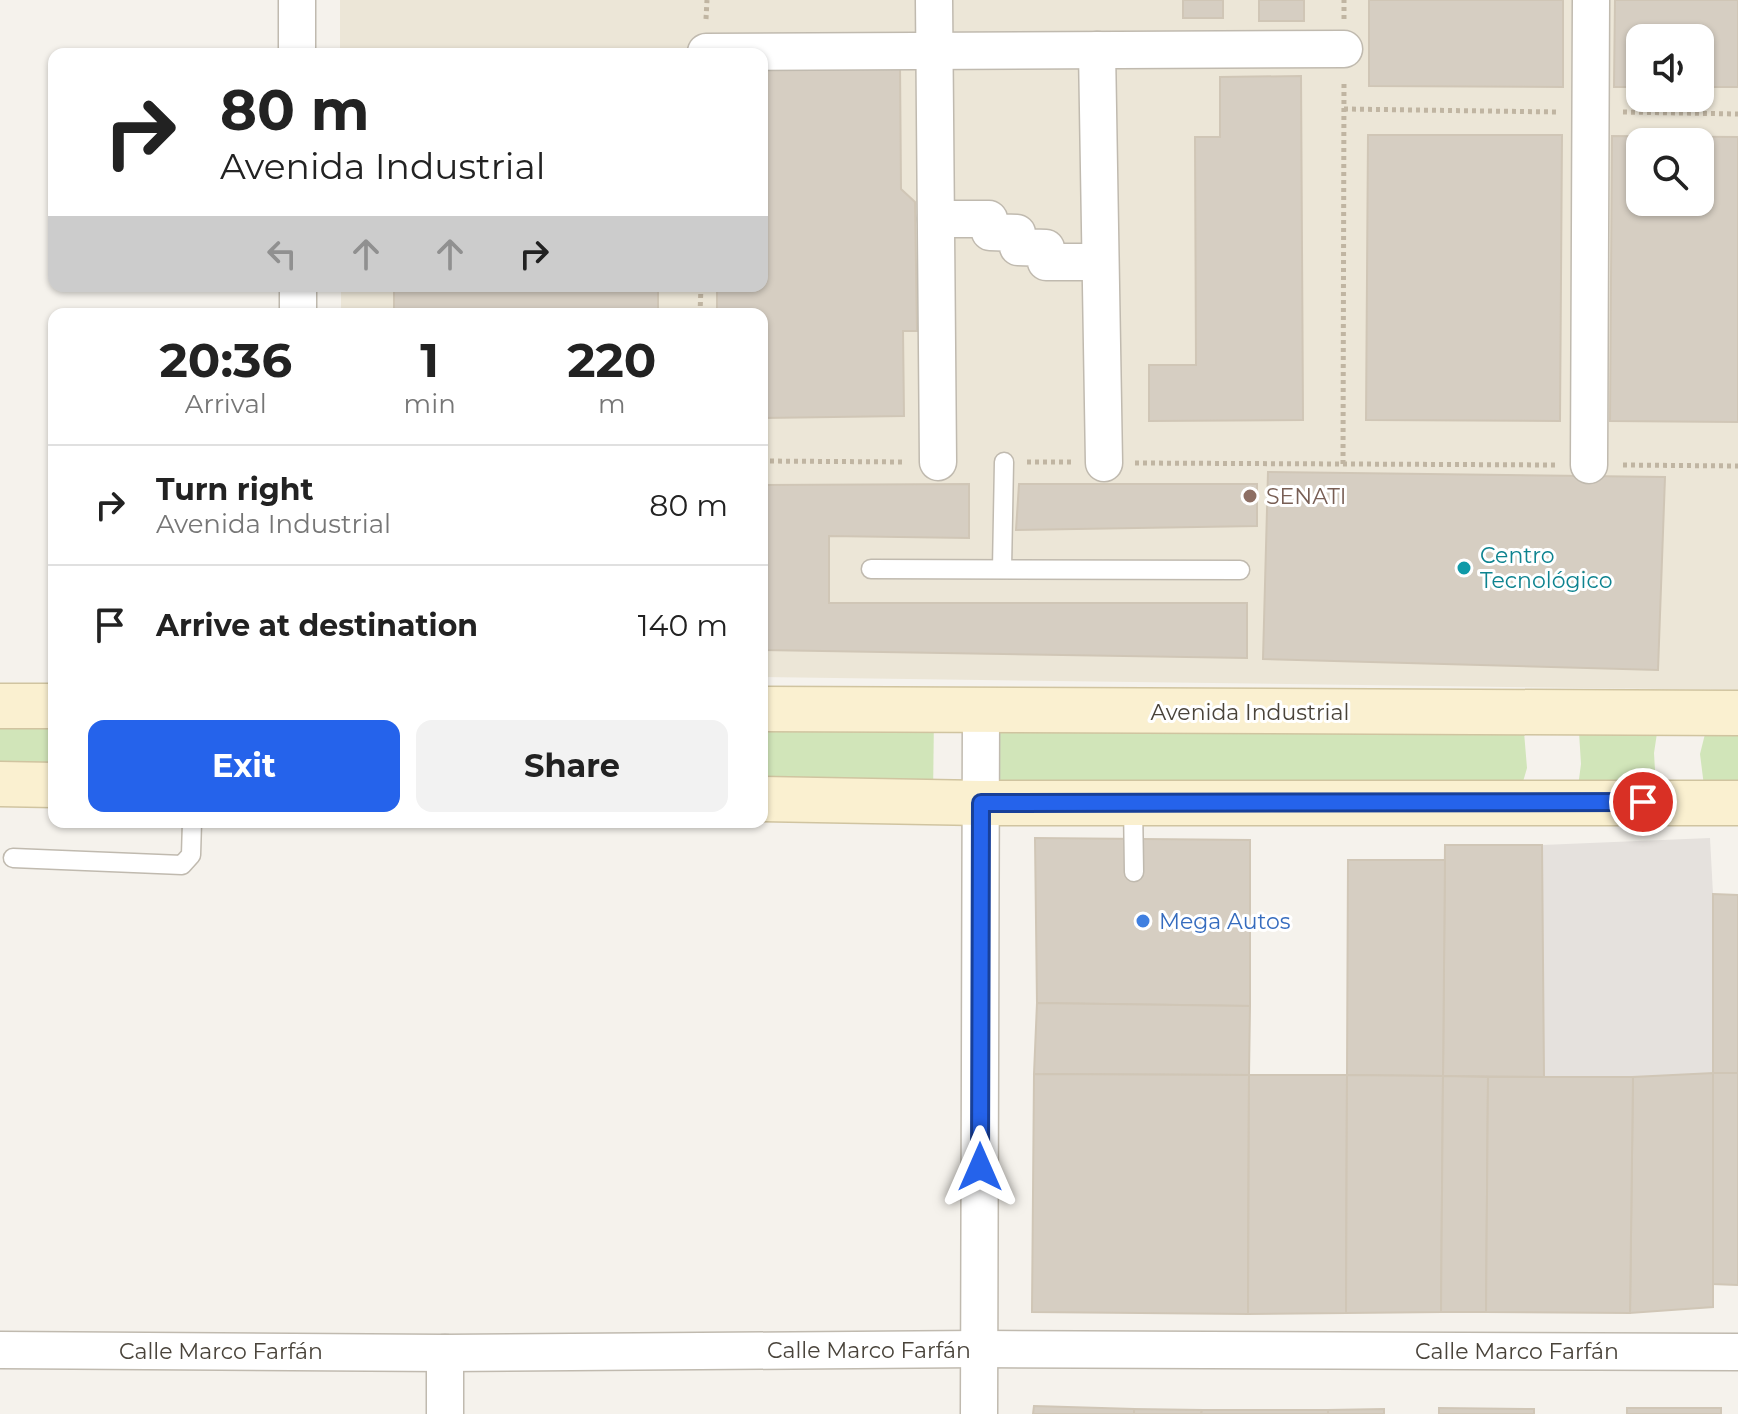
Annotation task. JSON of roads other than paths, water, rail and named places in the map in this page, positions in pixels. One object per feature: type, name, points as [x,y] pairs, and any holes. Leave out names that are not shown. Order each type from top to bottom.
[{"type":"main road","points":[[0,706],[48,706]]},
{"type":"main road","name":"Avenida Industrial","points":[[768,709],[1738,713]]},
{"type":"main road","points":[[0,784],[48,785]]},
{"type":"main road","points":[[768,799],[1012,807],[1133,803],[1262,809],[1738,803]]},
{"type":"street","points":[[297,0],[297,48]]},
{"type":"street","points":[[934,0],[938,462]]},
{"type":"street","points":[[1589,465],[1591,0]]},
{"type":"street","points":[[768,52],[1344,49]]},
{"type":"street","points":[[1097,50],[1104,463]]},
{"type":"street","points":[[936,219],[989,219],[990,232],[1017,233],[1018,247],[1046,248],[1046,262],[1100,262]]},
{"type":"street","points":[[979,1414],[979,1349],[1012,807],[981,709]]},
{"type":"street","name":"Calle Marco Farfán","points":[[0,1350],[445,1353],[979,1349],[1738,1352]]},
{"type":"street","points":[[445,1353],[445,1414]]},
{"type":"lane","points":[[1002,569],[1004,462]]},
{"type":"lane","points":[[871,569],[1240,570]]},
{"type":"lane","points":[[1133,803],[1134,872]]},
{"type":"lane","points":[[13,858],[182,865],[191,855],[192,828]]},
{"type":"place","name":"SENATI","points":[[1250,496]]},
{"type":"place","name":"Centro Tecnológico","points":[[1464,568]]},
{"type":"place","name":"Mega Autos","points":[[1143,921]]}]
